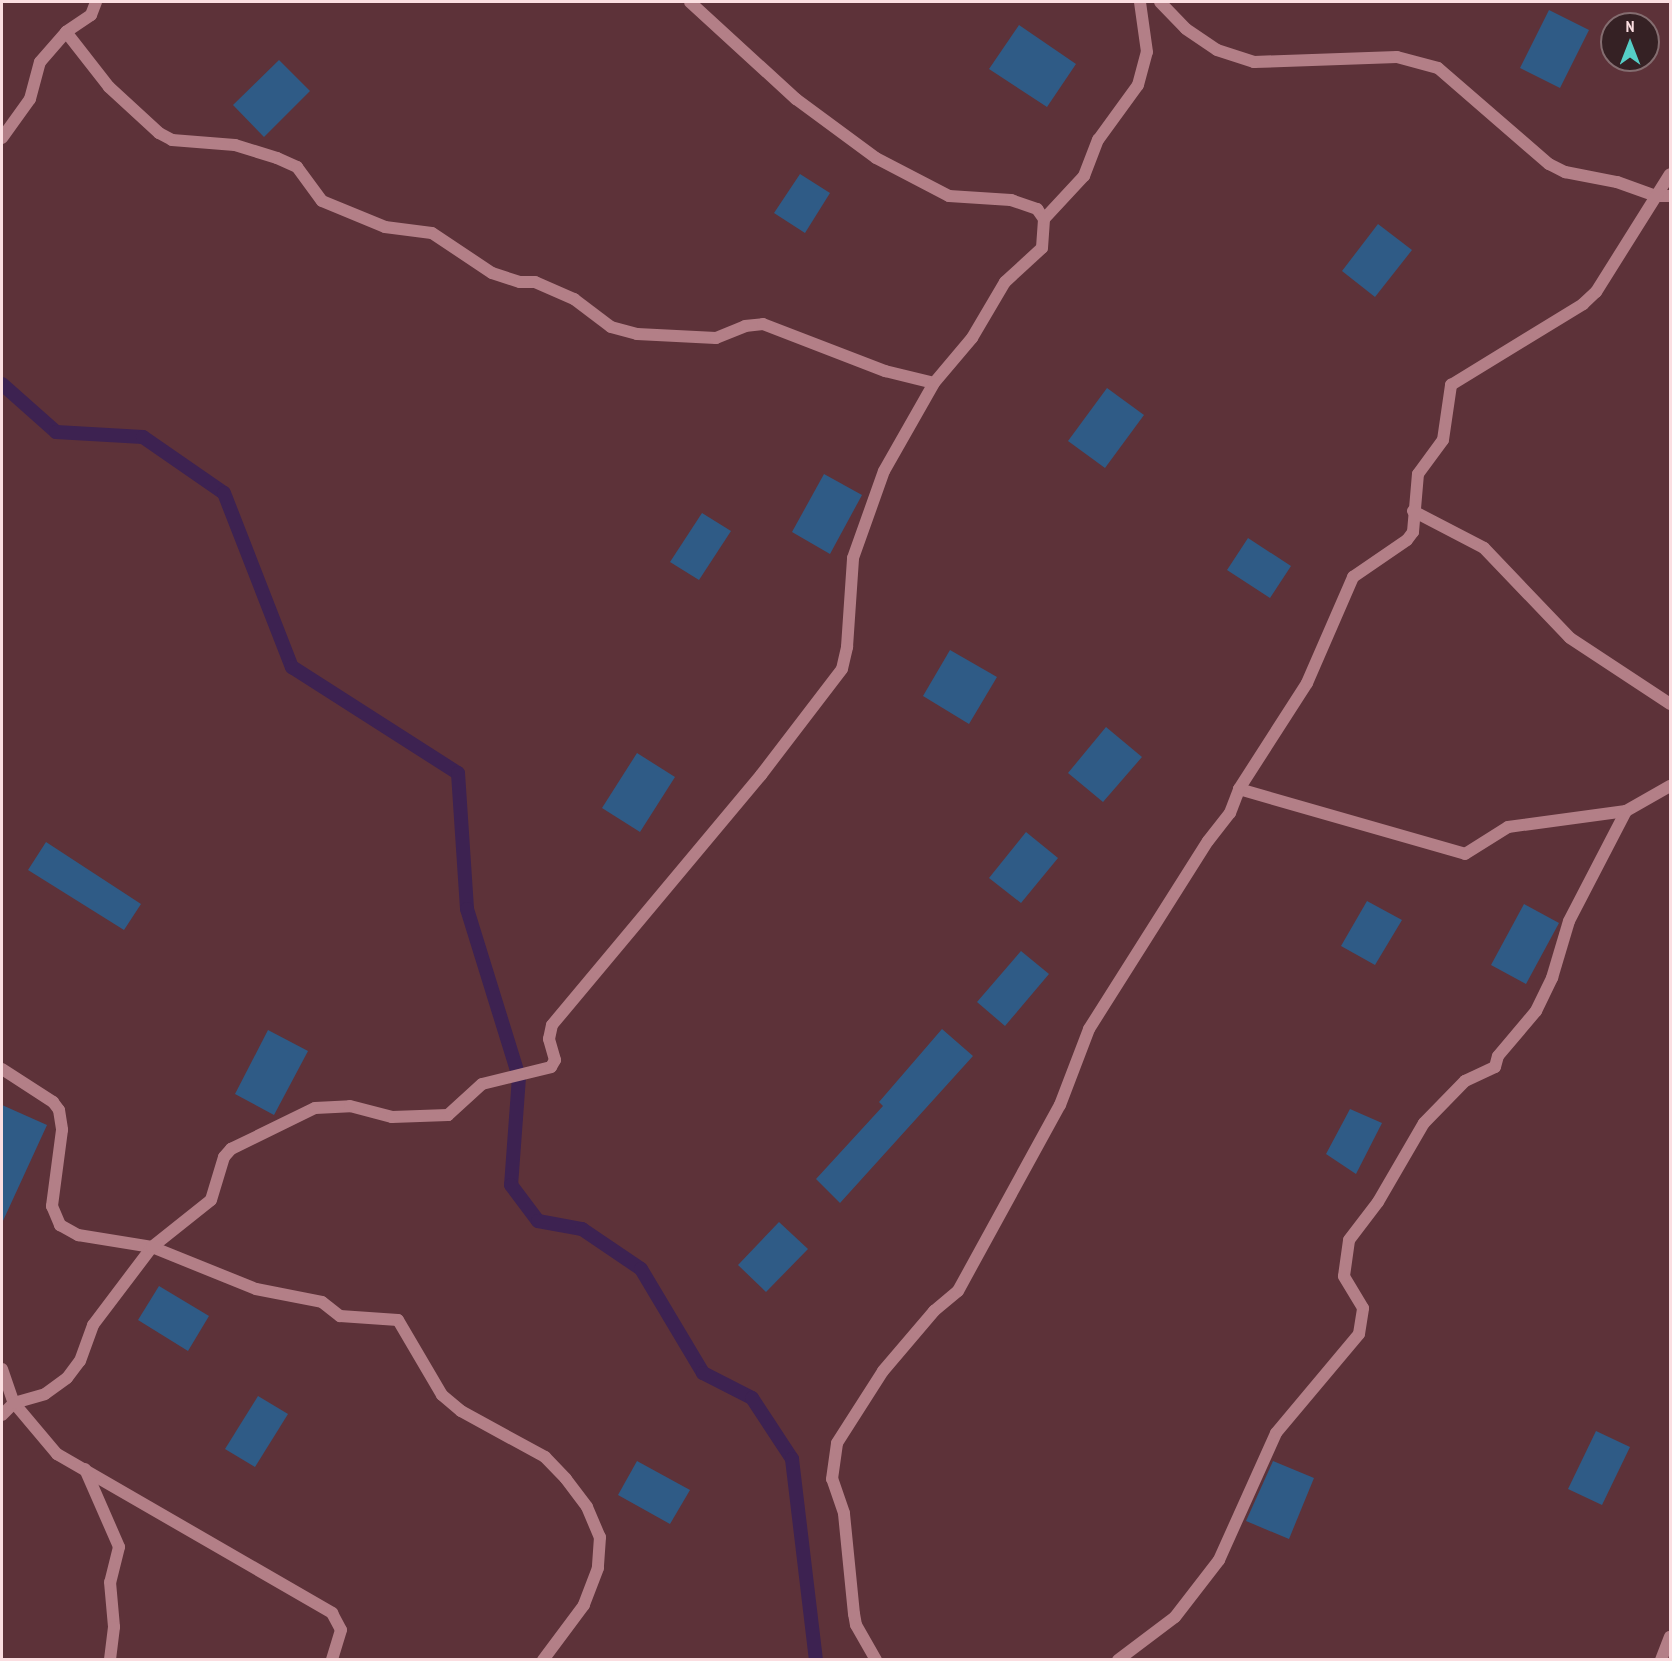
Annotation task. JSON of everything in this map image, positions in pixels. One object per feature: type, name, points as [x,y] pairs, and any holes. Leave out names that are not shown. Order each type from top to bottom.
[{"type":"street","points":[[2,138],[30,99],[40,62],[66,32],[91,15],[96,2]]},
{"type":"street","points":[[690,2],[796,99],[876,158],[949,196],[1011,200],[1036,209],[1044,219]]},
{"type":"street","points":[[2,1415],[14,1403],[45,1394],[67,1378],[80,1361],[93,1325],[152,1247],[211,1200],[224,1157],[231,1149],[287,1120],[330,1106],[351,1106],[392,1118],[448,1115],[482,1084],[551,1066],[555,1060],[549,1039],[552,1025],[761,775],[842,669],[848,647],[853,558],[859,533],[884,471],[934,383],[972,338],[1005,282],[1040,252],[1044,219],[1084,176],[1098,140],[1138,85],[1147,52],[1140,2]]},
{"type":"street","points":[[1160,2],[1186,29],[1217,50],[1254,62],[1397,57],[1438,68],[1549,164],[1565,172],[1617,182],[1656,196],[1671,196]]},
{"type":"street","points":[[66,32],[109,87],[159,133],[189,144],[235,145],[277,158],[297,167],[322,201],[385,227],[432,233],[492,273],[520,282],[534,282],[574,299],[611,327],[637,334],[716,338],[745,326],[763,324],[885,371],[934,383]]},
{"type":"street","points":[[876,1659],[854,1614],[844,1513],[832,1479],[837,1443],[883,1371],[934,1311],[958,1291],[1060,1105],[1089,1029],[1208,841],[1230,813],[1239,789],[1307,683],[1353,577],[1407,540],[1413,532],[1413,511],[1418,474],[1443,440],[1451,385],[1584,304],[1596,292],[1671,174]]},
{"type":"street","points":[[1413,511],[1484,549],[1570,638],[1671,704]]},
{"type":"street","points":[[1239,789],[1465,854],[1515,825],[1626,811],[1671,786]]},
{"type":"street","points":[[1118,1659],[1175,1617],[1219,1560],[1276,1433],[1359,1334],[1363,1308],[1344,1276],[1350,1240],[1378,1202],[1424,1123],[1465,1081],[1495,1067],[1498,1056],[1536,1011],[1552,978],[1569,921],[1626,811]]},
{"type":"street","points":[[2,1069],[54,1102],[58,1110],[62,1130],[52,1206],[60,1225],[78,1235],[152,1247],[256,1289],[321,1302],[340,1316],[398,1320],[442,1395],[461,1411],[545,1456],[566,1479],[598,1528],[598,1568],[585,1605],[543,1659]]},
{"type":"street","points":[[2,1369],[14,1403],[57,1454],[332,1613],[341,1630],[332,1659]]},
{"type":"street","points":[[85,1469],[119,1547],[110,1582],[114,1628],[111,1659]]},
{"type":"street","points":[[1661,1659],[1671,1637]]},
{"type":"building","points":[[1549,10],[1589,30],[1560,88],[1520,68]]},
{"type":"building","points":[[1019,25],[1076,64],[1047,107],[989,69]]},
{"type":"building","points":[[279,60],[310,91],[264,137],[233,105]]},
{"type":"building","points":[[800,174],[830,193],[805,233],[774,213]]},
{"type":"building","points":[[1378,224],[1412,250],[1375,297],[1342,271]]},
{"type":"building","points":[[1107,388],[1144,415],[1105,468],[1068,441]]},
{"type":"building","points":[[824,474],[862,495],[830,554],[792,532]]},
{"type":"building","points":[[702,513],[731,531],[699,580],[670,562]]},
{"type":"building","points":[[1248,538],[1291,566],[1270,598],[1227,570]]},
{"type":"building","points":[[950,650],[997,677],[969,724],[923,696]]},
{"type":"building","points":[[1106,727],[1142,757],[1103,802],[1068,773]]},
{"type":"building","points":[[637,753],[675,777],[640,832],[602,808]]},
{"type":"building","points":[[1026,832],[1058,858],[1021,903],[989,878]]},
{"type":"building","points":[[46,842],[141,904],[124,930],[28,870]]},
{"type":"building","points":[[1367,901],[1402,920],[1375,965],[1341,946]]},
{"type":"building","points":[[1524,904],[1559,923],[1526,984],[1491,965]]},
{"type":"building","points":[[1021,951],[1049,974],[1005,1026],[977,1002]]},
{"type":"building","points":[[942,1029],[973,1056],[840,1203],[816,1179],[883,1106],[879,1102]]},
{"type":"building","points":[[268,1030],[308,1051],[274,1115],[235,1094]]},
{"type":"building","points":[[2,1105],[47,1125],[2,1223]]},
{"type":"building","points":[[1350,1109],[1382,1123],[1356,1174],[1326,1154]]},
{"type":"building","points":[[779,1222],[808,1249],[766,1292],[738,1265]]},
{"type":"building","points":[[159,1286],[209,1316],[188,1351],[138,1320]]},
{"type":"building","points":[[258,1396],[288,1414],[255,1467],[225,1449]]},
{"type":"building","points":[[1596,1431],[1630,1447],[1602,1505],[1568,1489]]},
{"type":"building","points":[[637,1461],[690,1490],[670,1524],[618,1495]]},
{"type":"building","points":[[1273,1461],[1314,1478],[1289,1539],[1246,1521]]},
{"type":"waterway","points":[[2,384],[56,432],[143,437],[224,493],[292,667],[458,773],[467,909],[519,1077],[511,1185],[538,1221],[582,1229],[641,1269],[703,1373],[752,1398],[792,1459],[816,1660]]}]
